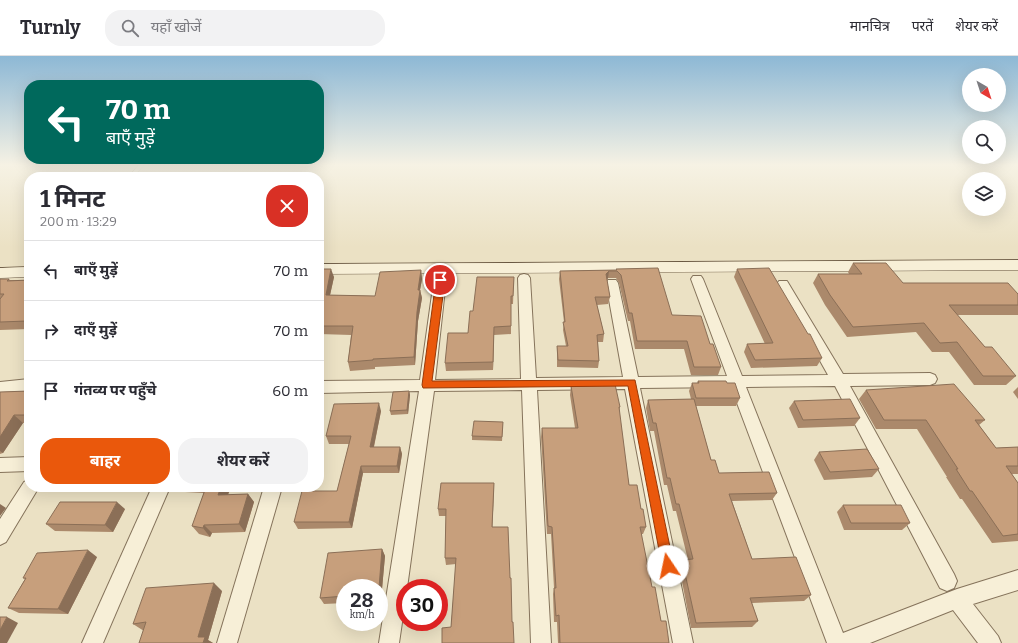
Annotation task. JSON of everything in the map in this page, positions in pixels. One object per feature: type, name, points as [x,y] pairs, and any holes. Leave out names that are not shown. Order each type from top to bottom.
[{"type":"street","points":[[324,269],[1018,265]]},
{"type":"street","points":[[0,273],[24,272]]},
{"type":"street","points":[[524,278],[541,643]]},
{"type":"street","points":[[698,279],[837,643]]},
{"type":"street","points":[[389,643],[427,385],[440,280]]},
{"type":"street","points":[[612,283],[683,643]]},
{"type":"street","points":[[783,284],[839,380],[947,581]]},
{"type":"street","points":[[324,386],[930,379]]},
{"type":"street","points":[[0,388],[24,386]]},
{"type":"street","points":[[0,465],[24,464]]},
{"type":"street","points":[[0,536],[27,492]]},
{"type":"street","points":[[92,643],[158,492]]},
{"type":"street","points":[[227,643],[272,492]]},
{"type":"street","points":[[844,643],[957,599],[1018,580]]},
{"type":"street","points":[[957,599],[992,643]]},
{"type":"building","points":[[853,263],[886,263],[903,283],[1008,283],[1018,294],[1018,305],[949,305],[985,347],[992,347],[1016,376],[983,376],[957,342],[940,343],[924,323],[853,327],[830,295],[818,274],[862,274]]},
{"type":"building","points":[[658,268],[672,315],[701,316],[710,344],[713,344],[721,367],[694,367],[687,341],[637,341],[632,313],[629,313],[621,275],[617,271],[609,271],[606,274],[610,297],[595,297],[604,334],[597,335],[599,361],[558,360],[557,346],[568,346],[563,322],[565,322],[560,271]]},
{"type":"building","points":[[769,268],[808,334],[810,334],[822,358],[755,360],[747,344],[773,343],[737,269]]},
{"type":"building","points":[[324,269],[331,269],[326,295],[375,296],[380,272],[421,270],[418,290],[420,290],[414,357],[348,362],[353,326],[324,326]]},
{"type":"building","points":[[477,277],[514,277],[513,296],[511,296],[511,326],[494,327],[493,362],[445,363],[448,333],[468,333],[470,311],[473,311]]},
{"type":"building","points":[[0,279],[9,279],[7,281],[24,280],[24,321],[0,322],[0,299],[4,294],[0,294]]},
{"type":"building","points":[[698,381],[726,381],[727,383],[735,383],[740,398],[696,398],[692,383],[699,383]]},
{"type":"building","points":[[615,384],[620,407],[629,485],[637,485],[646,527],[640,527],[652,587],[655,587],[661,621],[666,621],[669,643],[560,643],[559,615],[556,616],[554,588],[556,588],[552,527],[548,526],[542,428],[578,428],[571,386]]},
{"type":"building","points":[[954,384],[985,420],[975,420],[996,448],[1018,447],[1018,466],[1006,466],[1018,483],[1018,534],[1003,536],[972,491],[970,491],[956,469],[958,469],[926,420],[884,420],[866,390]]},
{"type":"building","points":[[24,391],[24,415],[14,415],[0,437],[0,392]]},
{"type":"building","points":[[409,391],[407,410],[390,411],[393,392]]},
{"type":"building","points":[[694,399],[711,460],[715,460],[719,473],[769,472],[777,493],[729,494],[752,559],[796,557],[811,595],[750,598],[758,621],[696,623],[682,560],[693,559],[679,504],[676,504],[670,478],[667,478],[656,423],[653,423],[648,400]]},
{"type":"building","points":[[850,399],[860,418],[803,420],[794,401]]},
{"type":"building","points":[[379,403],[370,447],[400,447],[397,466],[361,466],[349,522],[294,522],[302,492],[337,491],[351,436],[326,436],[334,404]]},
{"type":"building","points":[[474,421],[503,422],[502,437],[472,436]]},
{"type":"building","points":[[867,449],[879,469],[830,472],[819,452]]},
{"type":"building","points":[[441,483],[494,483],[492,527],[508,527],[514,643],[442,643],[442,631],[448,631],[448,627],[451,627],[456,558],[445,558],[446,509],[438,509]]},
{"type":"building","points":[[204,492],[219,492],[218,495],[248,494],[239,524],[204,525],[203,528],[192,526]]},
{"type":"building","points":[[60,502],[117,502],[105,525],[46,524]]},
{"type":"building","points":[[843,505],[901,505],[910,523],[851,523]]},
{"type":"building","points":[[382,549],[380,579],[336,579],[336,597],[320,598],[328,553]]},
{"type":"building","points":[[88,550],[58,609],[8,608],[26,578],[23,578],[37,553]]},
{"type":"building","points":[[214,583],[198,637],[205,637],[203,643],[139,643],[146,622],[133,624],[146,588]]},
{"type":"building","points":[[0,617],[7,617],[0,630]]},
{"type":"route","points":[[440,280],[427,385],[632,383],[668,566]]}]
